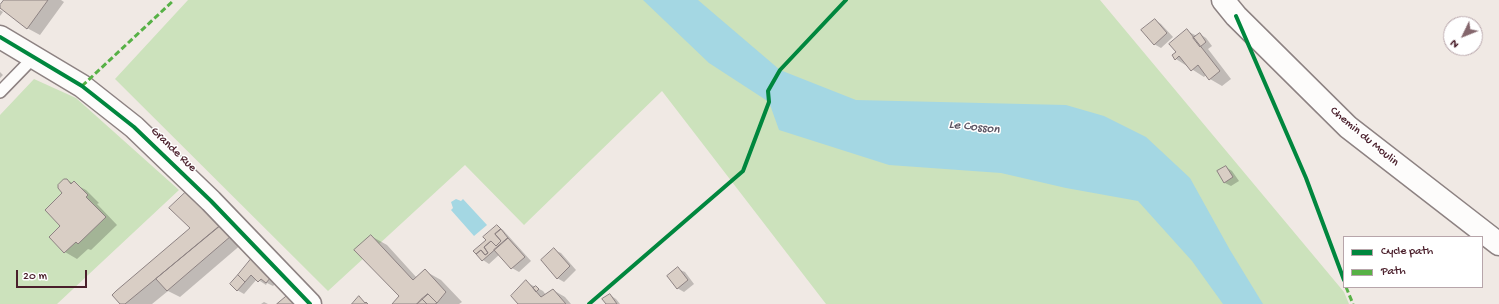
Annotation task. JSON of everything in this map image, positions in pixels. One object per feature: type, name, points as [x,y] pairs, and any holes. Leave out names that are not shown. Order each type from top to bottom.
[{"type":"street","name":"Chemin du Moulin","points":[[1223,0],[1236,16],[1348,127],[1499,244]]},
{"type":"street","name":"Grande Rue","points":[[0,37],[82,86],[134,127],[211,201],[310,304]]},
{"type":"lane","points":[[0,92],[34,57]]},
{"type":"green space","points":[[188,0],[1100,0],[1344,292],[1349,304],[826,304],[662,91],[524,225],[465,165],[328,291],[115,79]]},
{"type":"green space","points":[[34,79],[76,98],[179,190],[57,304],[0,304],[0,115]]},
{"type":"water","name":"Le Cosson","points":[[643,0],[698,0],[780,70],[856,100],[1066,105],[1104,116],[1146,137],[1190,178],[1230,250],[1263,304],[1223,304],[1192,261],[1138,201],[1066,188],[1001,173],[889,165],[779,130],[769,102],[709,63]]},
{"type":"water","points":[[456,199],[461,201],[463,199],[487,225],[474,236],[451,210],[453,208],[451,202]]},
{"type":"building","points":[[4,0],[48,0],[27,29],[0,8],[0,5]]},
{"type":"building","points":[[1155,19],[1167,33],[1154,45],[1141,30]]},
{"type":"building","points":[[1187,29],[1220,71],[1209,80],[1198,65],[1191,71],[1179,56],[1175,60],[1172,55],[1176,52],[1169,44]]},
{"type":"building","points":[[1200,33],[1206,42],[1200,47],[1193,38]]},
{"type":"building","points":[[1226,166],[1233,177],[1224,183],[1217,171]]},
{"type":"building","points":[[64,179],[67,179],[71,184],[74,181],[88,195],[86,197],[106,217],[78,244],[76,242],[64,253],[49,237],[60,226],[45,210],[62,193],[58,188],[58,185]]},
{"type":"building","points":[[187,191],[221,225],[125,304],[120,304],[112,295],[190,228],[169,208]]},
{"type":"building","points":[[221,225],[231,236],[167,291],[156,279]]},
{"type":"building","points":[[497,225],[501,229],[495,234],[501,241],[496,246],[491,241],[484,247],[488,253],[485,255],[481,250],[476,254],[473,251],[486,240],[483,237]]},
{"type":"building","points":[[501,229],[508,238],[482,261],[476,254],[481,250],[485,255],[488,253],[484,247],[491,241],[496,246],[501,241],[495,234]]},
{"type":"building","points":[[371,235],[413,280],[425,269],[446,292],[437,303],[428,294],[417,304],[392,304],[399,296],[354,250]]},
{"type":"building","points":[[508,238],[525,257],[511,269],[494,250]]},
{"type":"building","points":[[554,248],[570,266],[557,279],[541,260]]},
{"type":"building","points":[[251,259],[254,260],[271,277],[266,283],[261,279],[258,282],[251,275],[245,282],[238,275]]},
{"type":"building","points":[[678,267],[688,280],[677,289],[667,276]]},
{"type":"building","points":[[238,275],[245,282],[237,291],[230,284]]},
{"type":"building","points":[[526,280],[541,297],[553,289],[566,304],[518,304],[511,296]]},
{"type":"building","points":[[536,286],[539,289],[536,292],[533,288]]},
{"type":"building","points":[[428,294],[437,303],[427,304],[422,299]]},
{"type":"building","points":[[610,294],[617,304],[606,304],[602,299]]},
{"type":"building","points":[[288,295],[297,304],[277,304]]},
{"type":"building","points":[[359,296],[365,303],[366,302],[368,304],[352,304]]},
{"type":"building","points":[[422,299],[427,304],[417,304]]},
{"type":"marked path","points":[[82,86],[174,0]]},
{"type":"marked path","points":[[1346,288],[1353,304]]},
{"type":"cycle path","points":[[589,304],[743,171],[769,102],[768,91],[780,70],[846,0]]},
{"type":"cycle path","points":[[1236,16],[1306,178],[1343,277]]},
{"type":"cycle path","points":[[0,37],[82,86],[134,127],[211,201],[310,304]]}]
